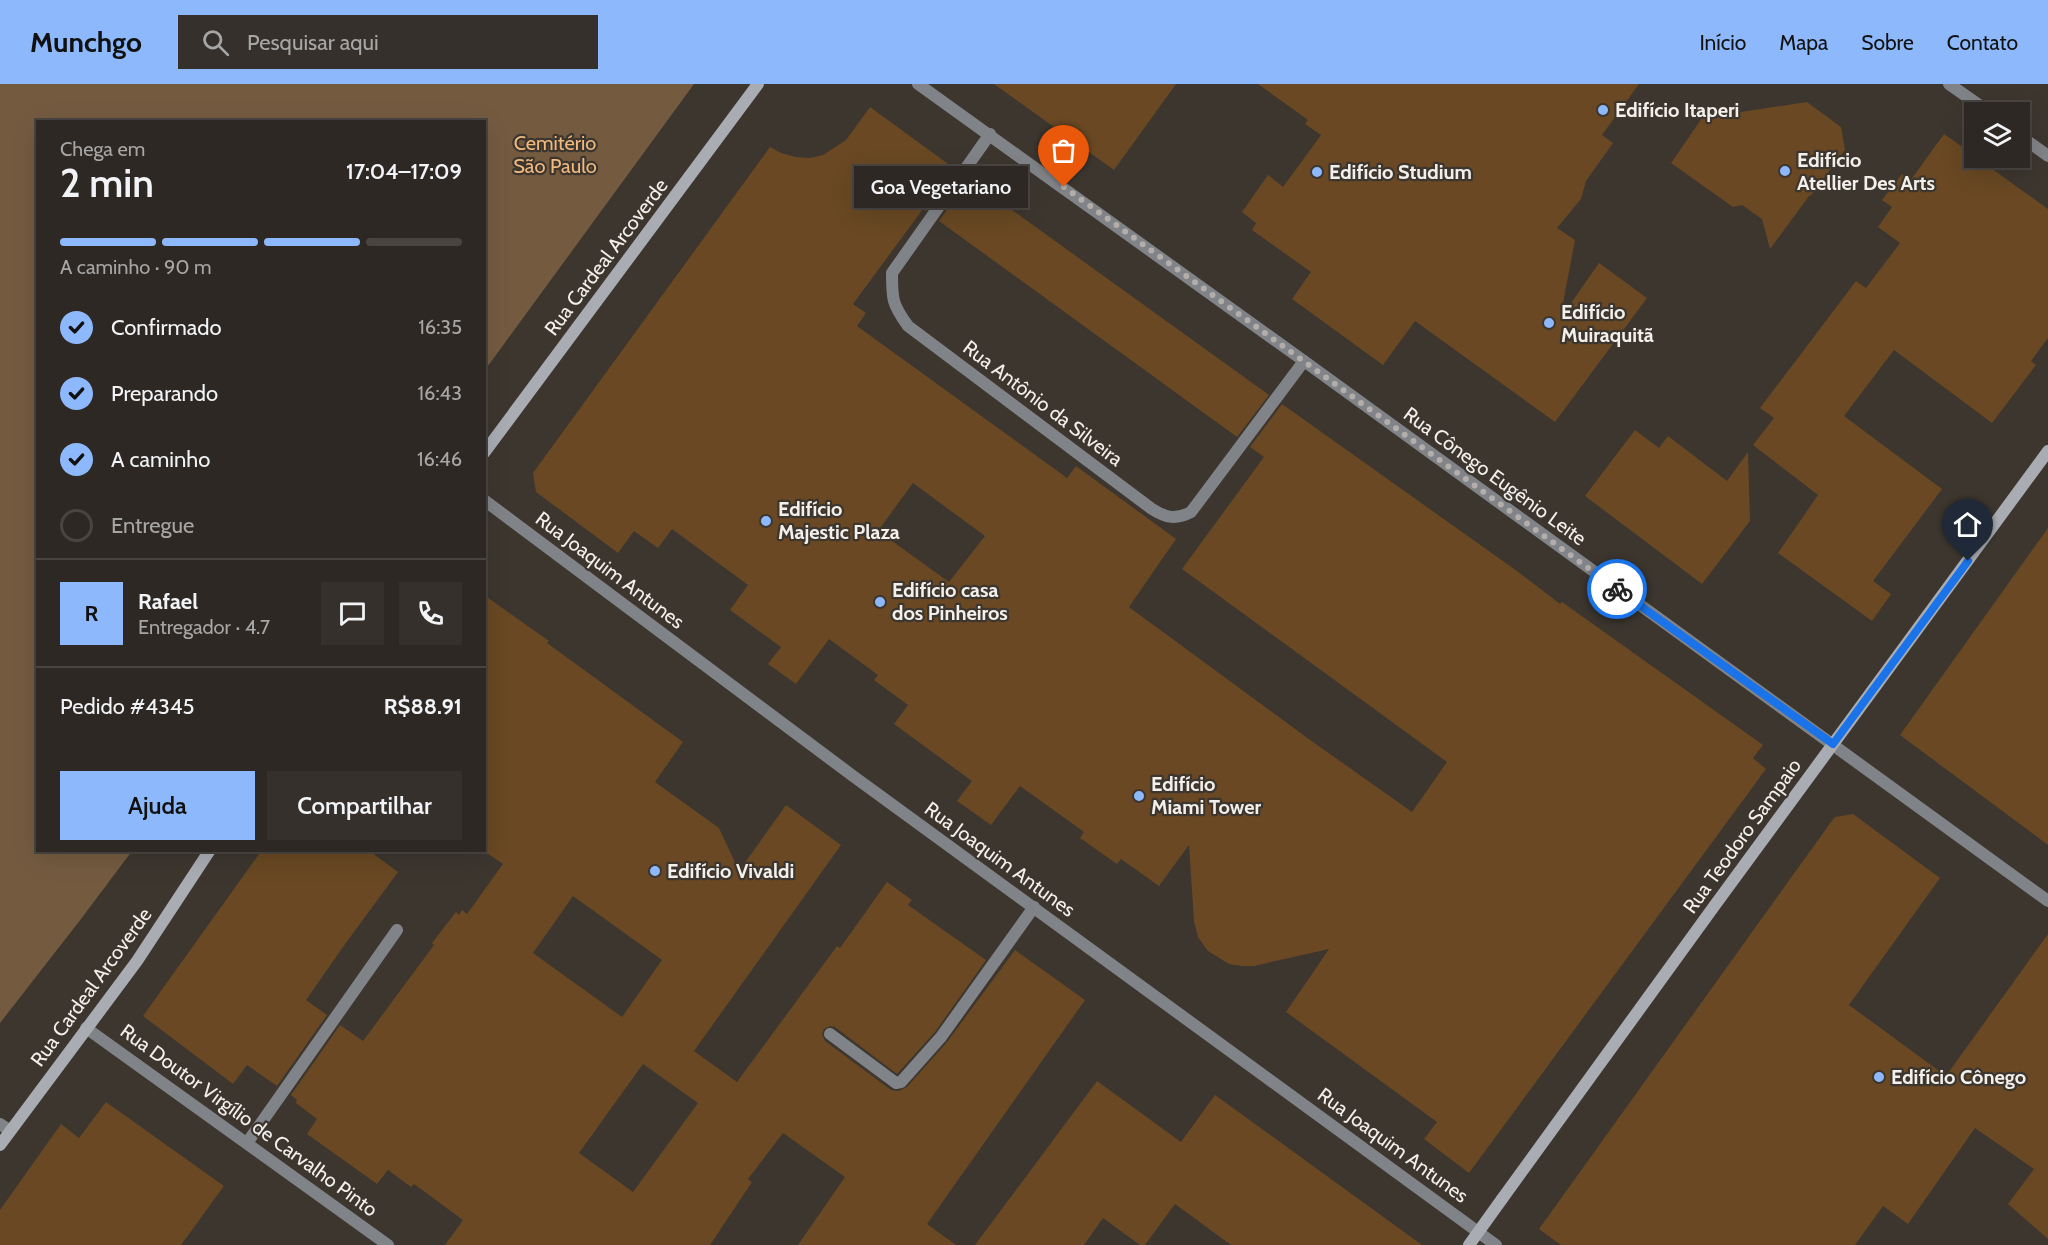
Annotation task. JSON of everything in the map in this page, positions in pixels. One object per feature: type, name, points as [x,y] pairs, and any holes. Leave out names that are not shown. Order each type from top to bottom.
[{"type":"main road","name":"Rua Cardeal Arcoverde","points":[[486,450],[758,84]]},
{"type":"main road","name":"Rua Teodoro Sampaio","points":[[1469,1245],[2048,451]]},
{"type":"main road","name":"Rua Cardeal Arcoverde","points":[[0,1144],[5,1128],[87,1028],[136,961],[209,852]]},
{"type":"street","name":"Rua Cônego Eugênio Leite","points":[[918,84],[2048,901]]},
{"type":"street","points":[[1950,84],[1975,102]]},
{"type":"street","name":"Rua Antônio da Silveira","points":[[990,134],[892,273],[892,295],[896,308],[908,326],[1152,509],[1167,518],[1191,512],[1304,361]]},
{"type":"street","points":[[2030,143],[2048,156]]},
{"type":"street","name":"Rua Joaquim Antunes","points":[[486,501],[853,776],[1496,1245]]},
{"type":"street","points":[[830,1034],[896,1083],[901,1082],[941,1037],[1034,907]]},
{"type":"street","points":[[247,1143],[397,930]]},
{"type":"street","name":"Rua Doutor Virgílio de Carvalho Pinto","points":[[87,1028],[388,1245]]},
{"type":"green space","name":"Cemitério São Paulo","points":[[0,84],[694,84],[486,369],[486,120],[36,120],[36,852],[131,852],[0,1023]]},
{"type":"building","points":[[994,84],[1176,84],[1114,170]]},
{"type":"building","points":[[1258,84],[1639,84],[1602,135],[1613,143],[1586,181],[1581,199],[1557,228],[1575,240],[1560,319],[1599,263],[1647,298],[1555,422],[1415,321],[1383,365],[1292,299],[1311,272],[1252,230],[1256,223],[1242,212],[1268,175],[1283,187],[1321,135],[1305,124],[1308,120]]},
{"type":"building","points":[[1807,102],[1841,127],[1845,150],[1770,249],[1762,219],[1742,205],[1733,207],[1671,163],[1702,118]]},
{"type":"building","points":[[870,107],[955,169],[926,211],[923,209],[853,304],[866,313],[857,326],[1067,478],[1076,466],[1176,539],[1129,607],[1412,812],[1447,762],[1182,569],[1264,457],[1250,447],[1282,404],[1560,604],[1562,602],[1763,745],[1753,758],[1766,769],[1469,1173],[1424,1139],[1437,1122],[1286,1012],[1329,949],[1254,966],[1229,964],[1208,951],[1198,937],[1194,921],[1189,845],[1159,886],[1121,859],[1117,864],[1080,838],[1084,832],[1020,786],[991,825],[957,801],[972,781],[894,724],[908,705],[874,680],[878,675],[829,639],[796,684],[768,664],[781,647],[730,610],[748,585],[672,529],[658,548],[634,531],[618,553],[536,492],[533,473],[770,147],[781,153],[810,158],[823,155],[846,140]],"holes":[[[913,483],[985,536],[949,582],[878,531]]]},
{"type":"building","points":[[1944,134],[1964,148],[1964,168],[1991,168],[2048,209],[2048,338],[2031,361],[2036,365],[1992,423],[1894,350],[1844,416],[1942,489],[1873,581],[1891,594],[1872,621],[1778,553],[1818,495],[1753,445],[1774,418],[1760,408],[1856,281],[1866,288],[1900,243],[1878,227],[1892,207],[1882,200],[1902,174],[1910,181]]},
{"type":"building","points":[[969,179],[1269,395],[1237,437],[939,221]]},
{"type":"building","points":[[1635,430],[1659,448],[1668,436],[1727,481],[1748,452],[1750,521],[1702,584],[1585,496]]},
{"type":"building","points":[[2048,528],[2048,845],[1900,735]]},
{"type":"building","points":[[486,596],[683,742],[655,782],[719,828],[739,871],[786,805],[841,845],[694,1051],[737,1082],[837,946],[840,948],[887,882],[912,900],[908,905],[986,960],[935,1032],[897,1074],[835,1027],[830,1026],[824,1029],[822,1034],[825,1041],[891,1090],[898,1091],[907,1087],[947,1042],[1015,950],[1085,1000],[927,1224],[956,1245],[798,1245],[845,1177],[783,1133],[748,1179],[752,1182],[710,1245],[445,1245],[463,1220],[414,1184],[411,1187],[388,1170],[377,1184],[307,1134],[317,1119],[296,1103],[297,1100],[291,1095],[340,1025],[363,1041],[456,912],[459,915],[462,910],[467,914],[503,864],[485,852]],"holes":[[[573,896],[662,960],[622,1017],[533,953]],[[643,1064],[698,1103],[633,1192],[579,1153]]]},
{"type":"building","points":[[1853,814],[1940,878],[1849,1005],[1946,1076],[2048,934],[2048,1239],[2008,1204],[2034,1169],[1975,1128],[1908,1224],[1883,1206],[1855,1245],[1561,1245],[1539,1229],[1831,822],[1835,817]]},
{"type":"building","points":[[261,852],[371,852],[398,872],[306,1000],[327,1015],[277,1086],[247,1065],[233,1084],[143,1016]]},
{"type":"building","points":[[1097,1081],[1181,1142],[1215,1095],[1422,1245],[1231,1245],[1175,1204],[1145,1245],[1140,1245],[1103,1218],[1084,1245],[975,1245]]},
{"type":"building","points":[[106,1102],[224,1186],[181,1245],[0,1245],[0,1210],[61,1124],[79,1138]]},
{"type":"way so far","points":[[1064,187],[1617,589]]},
{"type":"place","name":"Edifício Itaperi","points":[[1603,110]]},
{"type":"place","name":"Edifício Atellier Des Arts","points":[[1785,171]]},
{"type":"place","name":"Edifício Studium","points":[[1317,172]]},
{"type":"place","name":"Goa Vegetariano","points":[[1064,187]]},
{"type":"place","name":"Edifício Muiraquitã","points":[[1549,323]]},
{"type":"place","name":"Edifício Majestic Plaza","points":[[766,521]]},
{"type":"place","name":"Edifício casa dos Pinheiros","points":[[880,602]]},
{"type":"place","name":"Edifício Miami Tower","points":[[1139,796]]},
{"type":"place","name":"Edifício Vivaldi","points":[[655,871]]},
{"type":"place","name":"Edifício Cônego","points":[[1879,1077]]},
{"type":"route","points":[[1617,589],[1833,744],[1968,561]]}]
